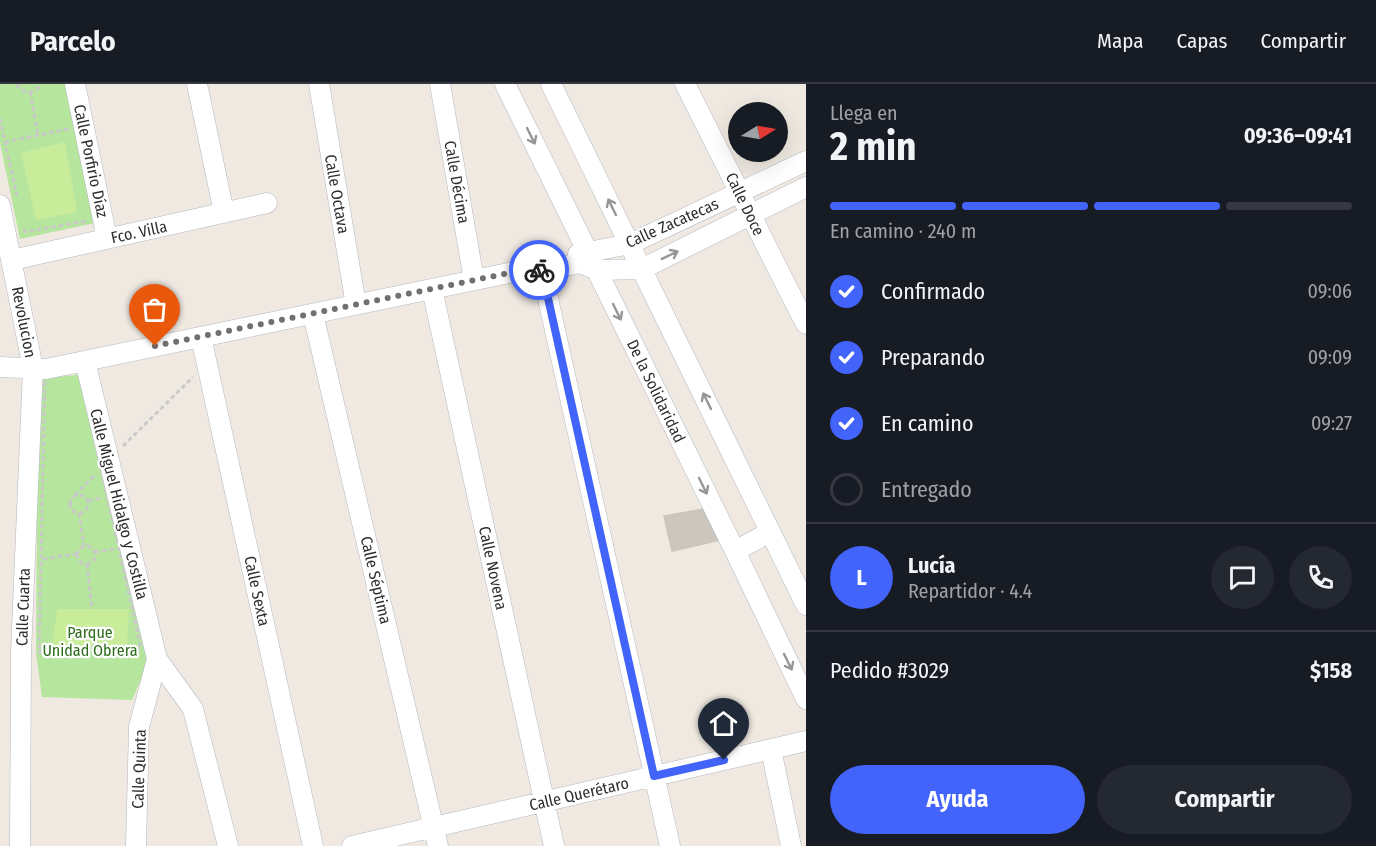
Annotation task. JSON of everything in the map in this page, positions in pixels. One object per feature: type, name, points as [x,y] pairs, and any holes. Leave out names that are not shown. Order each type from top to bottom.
[{"type":"street","name":"Calle Porfirio Díaz","points":[[75,84],[107,239]]},
{"type":"street","points":[[197,84],[224,213]]},
{"type":"street","name":"Calle Octava","points":[[319,84],[356,305]]},
{"type":"street","name":"Calle Décima","points":[[440,84],[474,280]]},
{"type":"street","name":"De la Solidaridad","points":[[506,84],[806,699]]},
{"type":"street","points":[[551,84],[806,605]]},
{"type":"street","name":"Calle Doce","points":[[685,84],[806,324]]},
{"type":"street","name":"Calle Zacatecas","points":[[0,368],[46,369],[538,267],[592,261],[806,161]]},
{"type":"street","name":"Calle Zacatecas","points":[[592,261],[642,269],[806,187]]},
{"type":"street","name":"Revolucion","points":[[9,202],[12,260],[33,368]]},
{"type":"street","name":"Fco. Villa","points":[[12,260],[267,203]]},
{"type":"street","points":[[538,267],[670,846]]},
{"type":"street","name":"Calle Novena","points":[[432,289],[554,846]]},
{"type":"street","name":"Calle Séptima","points":[[313,314],[436,837]]},
{"type":"street","name":"Calle Sexta","points":[[201,337],[313,846]]},
{"type":"street","name":"Calle Miguel Hidalgo y Costilla","points":[[85,360],[157,659],[193,710],[228,846]]},
{"type":"street","name":"Calle Cuarta","points":[[20,846],[21,654],[33,368]]},
{"type":"street","points":[[735,551],[771,532]]},
{"type":"street","name":"Calle Quinta","points":[[136,846],[139,728],[157,659]]},
{"type":"street","name":"Calle Querétaro","points":[[352,846],[436,837],[545,802],[806,741]]},
{"type":"street","points":[[771,750],[791,846]]},
{"type":"path","points":[[17,84],[22,90],[30,92],[41,84]]},
{"type":"path","points":[[30,92],[39,135]]},
{"type":"path","points":[[0,119],[5,142],[9,202]]},
{"type":"path","points":[[5,142],[75,127]]},
{"type":"path","points":[[9,227],[25,232],[94,220]]},
{"type":"path","points":[[116,453],[199,370]]},
{"type":"path","points":[[79,371],[119,548],[141,648],[52,648],[39,652],[45,375],[79,371]]},
{"type":"path","points":[[75,495],[81,494],[86,498],[88,501],[86,510],[79,513],[74,512],[70,506],[71,498],[108,462]]},
{"type":"path","points":[[79,513],[84,546]]},
{"type":"path","points":[[87,564],[79,560],[77,554],[79,549],[89,546],[95,552]]},
{"type":"path","points":[[95,552],[119,548]]},
{"type":"path","points":[[87,564],[94,560],[95,552]]},
{"type":"path","points":[[41,560],[77,554]]},
{"type":"path","points":[[87,564],[92,609]]},
{"type":"green space","points":[[0,84],[66,84],[95,223],[20,239],[0,143]]},
{"type":"green space","points":[[65,142],[77,212],[36,220],[21,153]]},
{"type":"green space","name":"Parque Unidad Obrera","points":[[84,374],[149,661],[132,700],[42,697],[36,652],[41,379]]},
{"type":"green space","points":[[57,609],[129,609],[127,645],[52,648]]},
{"type":"building","points":[[715,507],[725,539],[672,551],[664,516]]},
{"type":"way so far","points":[[155,346],[533,268],[539,270]]},
{"type":"route","points":[[539,270],[542,271],[654,776],[724,760]]}]
